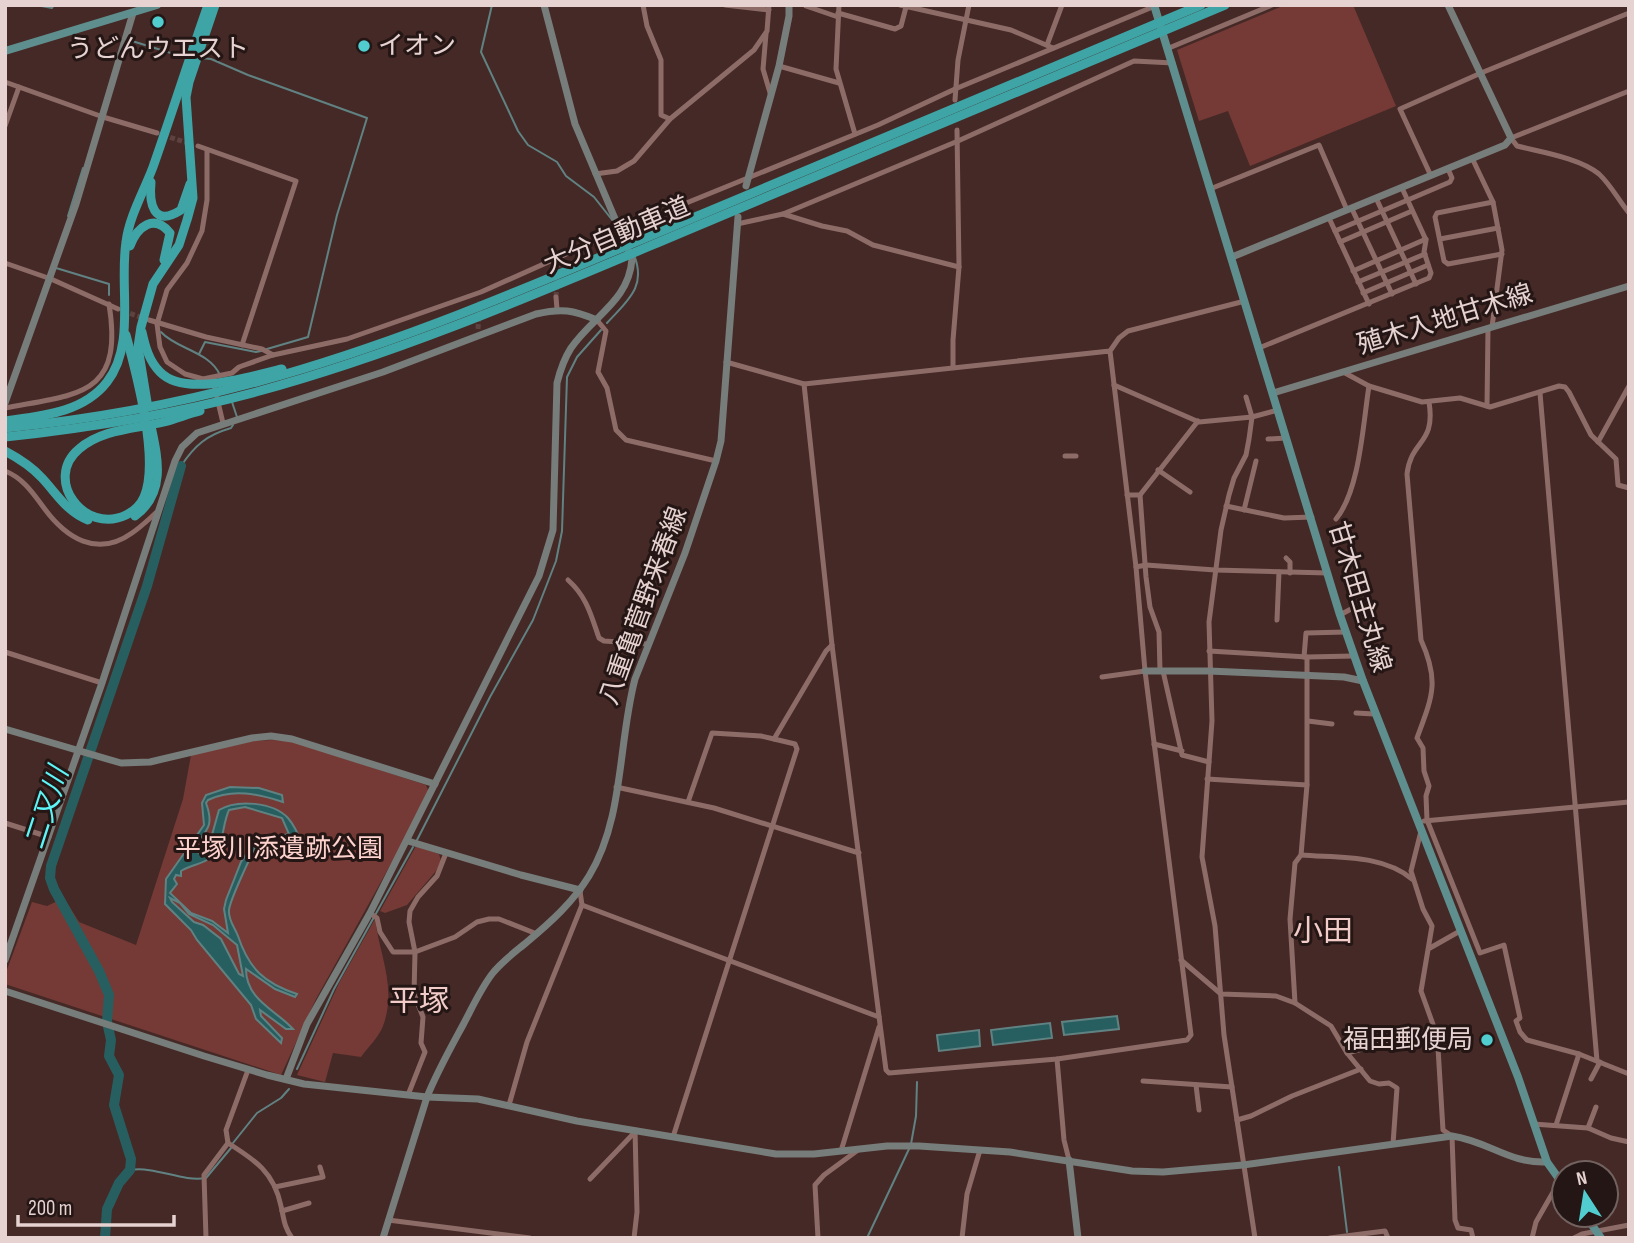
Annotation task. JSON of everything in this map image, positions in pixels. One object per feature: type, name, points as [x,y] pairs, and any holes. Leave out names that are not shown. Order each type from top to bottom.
[{"type":"highway","points":[[5,421],[57,413],[87,401],[97,394],[119,364],[124,330],[126,240],[208,5]]},
{"type":"highway","points":[[5,451],[25,461],[77,516],[103,524],[120,522],[133,517],[151,502],[156,487],[157,465],[138,347],[153,284],[179,245],[193,198],[186,97],[215,5]]},
{"type":"highway","name":"大分自動車道","points":[[1172,22],[1201,5]]},
{"type":"highway","name":"大分自動車道","points":[[5,437],[162,414],[207,398],[246,390],[401,346],[1172,22],[1225,5]]},
{"type":"highway","points":[[152,169],[152,207],[166,216],[181,211],[192,179]]},
{"type":"highway","points":[[125,257],[132,239],[142,225],[159,223],[170,233],[161,269]]},
{"type":"highway","name":"大分自動車道","points":[[246,390],[615,256]]},
{"type":"highway","points":[[145,324],[146,348],[161,374],[181,382],[207,398],[246,390]]},
{"type":"highway","points":[[124,330],[147,435],[150,468],[148,486],[140,505],[122,517],[98,519],[82,511],[72,500],[68,491],[67,463],[88,443],[135,419]]},
{"type":"highway","name":"大分自動車道","points":[[5,428],[135,419]]},
{"type":"main road","points":[[5,51],[157,5]]},
{"type":"main road","name":"甘木田主丸線","points":[[1155,6],[1340,615],[1374,714],[1518,1077],[1550,1166]]},
{"type":"street","points":[[286,1079],[307,1024],[414,843],[435,784],[539,576],[553,530],[557,383],[562,365],[572,347],[625,288],[631,275],[632,259],[575,124],[544,5]]},
{"type":"street","points":[[643,5],[647,26],[661,60],[661,115],[670,119]]},
{"type":"street","points":[[725,5],[769,8],[762,69],[771,96]]},
{"type":"street","points":[[746,187],[779,66],[789,5]]},
{"type":"street","points":[[839,5],[836,69],[855,134]]},
{"type":"street","points":[[955,100],[958,60],[969,5]]},
{"type":"street","points":[[1050,47],[1062,5]]},
{"type":"street","points":[[1169,48],[1272,5]]},
{"type":"street","points":[[1448,5],[1517,146],[1592,169],[1629,214]]},
{"type":"street","points":[[807,6],[895,29],[901,26],[903,6],[1011,30],[1050,47]]},
{"type":"street","points":[[207,150],[207,200],[202,231],[187,263],[167,290],[157,324],[160,347],[167,362],[185,374],[203,379],[232,373],[268,352],[347,339],[558,262],[621,230],[855,134],[1050,47],[1155,6]]},
{"type":"street","points":[[109,304],[113,343],[111,359],[97,379],[78,394],[5,405],[55,268],[133,13]]},
{"type":"street","points":[[1431,176],[1400,109],[1629,13]]},
{"type":"street","points":[[595,174],[617,171],[634,161],[670,119],[754,50],[766,31]]},
{"type":"street","points":[[738,221],[783,214],[958,141],[1134,61],[1173,64]]},
{"type":"street","points":[[779,66],[839,83]]},
{"type":"street","points":[[5,82],[157,134]]},
{"type":"street","points":[[5,126],[19,87]]},
{"type":"street","points":[[1232,257],[1505,145],[1511,138],[1629,91]]},
{"type":"street","points":[[953,367],[959,267],[957,130]]},
{"type":"street","points":[[1210,189],[1318,145],[1392,294]]},
{"type":"street","points":[[198,146],[296,181],[242,345]]},
{"type":"street","points":[[1472,158],[1493,202],[1502,254],[1490,327],[1487,406]]},
{"type":"street","points":[[1335,231],[1450,182],[1452,178],[1448,169]]},
{"type":"street","points":[[1259,348],[1431,276],[1424,254],[1426,239],[1402,188]]},
{"type":"street","points":[[1376,198],[1416,284]]},
{"type":"street","points":[[1493,202],[1437,213],[1435,216],[1444,261],[1448,264],[1502,254]]},
{"type":"street","points":[[1340,242],[1412,211]]},
{"type":"street","points":[[783,214],[847,231],[873,245],[959,267]]},
{"type":"street","points":[[1329,218],[1369,304]]},
{"type":"street","name":"八重亀菅野来春線","points":[[383,1238],[434,1080],[492,974],[567,906],[590,874],[603,846],[612,819],[626,712],[648,644],[685,553],[721,441],[738,221]]},
{"type":"street","points":[[1440,239],[1498,228]]},
{"type":"street","points":[[1353,271],[1426,239]]},
{"type":"street","points":[[1359,282],[1424,254]]},
{"type":"street","points":[[5,262],[118,309]]},
{"type":"street","points":[[1363,293],[1429,265]]},
{"type":"street","name":"殖木入地甘木線","points":[[1273,393],[1629,286]]},
{"type":"street","points":[[480,300],[481,292]]},
{"type":"street","points":[[556,297],[557,309]]},
{"type":"street","points":[[804,384],[832,645],[886,1070],[889,1073],[1057,1059],[1187,1040],[1191,1035],[1145,671],[1136,567],[1110,351],[1128,331],[1245,301]]},
{"type":"street","points":[[5,960],[49,837],[85,754],[102,683],[174,461],[182,447],[197,433],[383,372],[479,332],[557,309],[576,311],[597,320],[606,331],[598,372],[606,385],[619,434],[626,440],[716,461]]},
{"type":"street","points":[[145,324],[157,324],[268,352]]},
{"type":"street","points":[[726,362],[804,384],[1110,351]]},
{"type":"street","points":[[1345,373],[1369,386],[1422,402],[1460,398],[1487,406],[1559,387],[1567,389],[1591,435],[1616,459],[1618,485],[1629,488]]},
{"type":"street","points":[[212,378],[231,420]]},
{"type":"street","points":[[1114,385],[1198,421],[1252,417],[1278,410]]},
{"type":"street","points":[[1336,519],[1344,509],[1352,489],[1369,386]]},
{"type":"street","points":[[1598,442],[1629,386]]},
{"type":"street","points":[[1540,393],[1599,1061],[1591,1079]]},
{"type":"street","points":[[1246,397],[1252,417],[1246,455],[1234,478],[1226,506],[1209,622],[1212,721],[1202,857],[1215,926],[1224,1035],[1255,1238]]},
{"type":"street","points":[[1429,402],[1432,419],[1430,429],[1411,455],[1407,474],[1421,640],[1428,653],[1433,692],[1417,738],[1423,747],[1424,771],[1429,786],[1426,796],[1427,820],[1480,953],[1504,945],[1520,1018],[1516,1021],[1520,1032],[1527,1040],[1579,1054],[1629,1074]]},
{"type":"street","points":[[1198,421],[1140,495],[1150,607],[1159,632],[1161,671],[1182,755],[1209,762]]},
{"type":"street","points":[[1268,439],[1286,438]]},
{"type":"street","points":[[1065,456],[1076,456]]},
{"type":"street","points":[[1244,510],[1256,461]]},
{"type":"street","points":[[1158,470],[1190,492]]},
{"type":"street","points":[[5,471],[22,480],[55,524],[79,541],[98,544],[116,542],[134,532],[159,510]]},
{"type":"street","points":[[1127,495],[1140,495]]},
{"type":"street","points":[[1226,506],[1284,518],[1312,517]]},
{"type":"street","points":[[1132,539],[1144,537]]},
{"type":"street","points":[[1286,558],[1290,562],[1290,573]]},
{"type":"street","points":[[1136,567],[1146,565],[1328,573]]},
{"type":"street","points":[[1277,620],[1279,572]]},
{"type":"street","points":[[1137,577],[1146,577]]},
{"type":"street","points":[[568,580],[585,600],[593,615],[599,638],[604,641],[648,644]]},
{"type":"street","points":[[1340,615],[1351,610]]},
{"type":"street","points":[[1295,1003],[1290,919],[1295,863],[1301,855],[1307,785],[1306,632],[1346,632]]},
{"type":"street","points":[[774,739],[832,645]]},
{"type":"street","points":[[5,652],[102,683]]},
{"type":"street","points":[[1209,652],[1306,657],[1354,656]]},
{"type":"street","points":[[1102,677],[1145,671],[1209,671],[1345,677],[1363,681]]},
{"type":"street","points":[[1356,713],[1374,714]]},
{"type":"street","points":[[1308,721],[1332,724]]},
{"type":"street","points":[[5,729],[121,764],[150,762],[271,736],[292,739],[435,784]]},
{"type":"street","points":[[673,1137],[773,827],[797,748],[795,744],[761,736],[712,733],[688,803]]},
{"type":"street","points":[[1154,744],[1182,751]]},
{"type":"street","points":[[1207,779],[1307,785]]},
{"type":"street","points":[[616,787],[714,808],[859,853]]},
{"type":"street","points":[[1418,822],[1629,802]]},
{"type":"street","points":[[5,823],[49,837]]},
{"type":"street","points":[[1421,831],[1412,863],[1413,879],[1432,926],[1421,991],[1435,1030],[1439,1055],[1443,1130],[1452,1136]]},
{"type":"street","points":[[414,843],[580,890],[582,905],[527,1042],[509,1105]]},
{"type":"street","points":[[408,1095],[425,1052],[421,1043],[423,1017],[414,993],[415,952],[409,922],[410,911],[418,897],[438,876],[446,853]]},
{"type":"street","points":[[1301,855],[1372,861],[1404,872],[1413,879]]},
{"type":"street","points":[[582,905],[879,1020]]},
{"type":"street","points":[[370,914],[377,918],[380,932],[393,952],[415,952],[455,937],[477,922],[489,919],[499,919],[537,933]]},
{"type":"street","points":[[1430,948],[1460,931]]},
{"type":"street","points":[[1181,960],[1222,994],[1276,996],[1295,1003],[1326,1021],[1347,1053],[1374,1084],[1389,1083],[1397,1088],[1393,1144]]},
{"type":"street","points":[[5,991],[248,1070],[286,1079],[342,1089],[478,1099],[577,1121],[776,1154],[911,1146],[981,1150],[1069,1160],[1132,1171],[1163,1172],[1243,1165],[1452,1136],[1477,1141],[1517,1160],[1529,1163],[1547,1162]]},
{"type":"street","points":[[841,1151],[879,1020]]},
{"type":"street","points":[[1347,1053],[1435,1030]]},
{"type":"street","points":[[1556,1125],[1579,1054]]},
{"type":"street","points":[[1057,1059],[1064,1140],[1069,1160],[1078,1238]]},
{"type":"street","points":[[1237,1120],[1361,1069]]},
{"type":"street","points":[[206,1238],[204,1175],[228,1143],[226,1130],[248,1070]]},
{"type":"street","points":[[1143,1081],[1232,1087]]},
{"type":"street","points":[[1196,1085],[1199,1110]]},
{"type":"street","points":[[1588,1128],[1596,1107]]},
{"type":"street","points":[[1533,1124],[1588,1128],[1629,1142]]},
{"type":"street","points":[[590,1179],[635,1131]]},
{"type":"street","points":[[634,1238],[637,1212],[635,1131]]},
{"type":"street","points":[[1452,1136],[1455,1220],[1458,1228],[1471,1230],[1473,1238]]},
{"type":"street","points":[[228,1143],[262,1166],[275,1187],[285,1228],[292,1238]]},
{"type":"street","points":[[818,1238],[815,1185],[860,1148]]},
{"type":"street","points":[[962,1238],[967,1194],[981,1150]]},
{"type":"street","points":[[275,1187],[323,1177],[320,1167]]},
{"type":"street","points":[[1532,1238],[1541,1212],[1550,1200]]},
{"type":"street","points":[[282,1211],[309,1203]]},
{"type":"street","points":[[388,1220],[530,1238]]},
{"type":"street","points":[[1574,1238],[1629,1225]]},
{"type":"street","points":[[1330,1238],[1385,1231],[1388,1238]]},
{"type":"green space","points":[[1285,5],[1353,5],[1396,106],[1250,166],[1228,111],[1199,121],[1177,50]]},
{"type":"green space","name":"平塚川添遺跡公園","points":[[253,741],[290,741],[426,785],[428,790],[408,833],[316,999],[281,1075],[5,984],[5,975],[32,902],[47,906],[64,898],[79,922],[136,945],[183,799],[191,755]]},
{"type":"green space","points":[[416,846],[439,854],[441,861],[436,871],[407,905],[385,913],[380,911]]},
{"type":"green space","points":[[375,919],[388,985],[387,1012],[381,1030],[361,1057],[333,1053],[325,1082],[297,1075],[339,983]]},
{"type":"water","points":[[230,787],[259,788],[282,795],[283,802],[236,793],[208,800],[208,826],[195,846],[199,853],[208,849],[219,810],[245,803],[273,808],[288,818],[302,844],[298,847],[288,841],[257,845],[229,910],[242,948],[253,966],[267,980],[297,994],[295,997],[275,989],[246,969],[247,980],[256,997],[293,1029],[286,1029],[260,1010],[261,1016],[282,1038],[281,1043],[256,1019],[251,1005],[191,930],[165,904],[166,879],[204,825],[202,803],[206,795]],"holes":[[[245,807],[282,818],[289,834],[255,842],[241,862],[224,909],[228,933],[212,921],[191,913],[170,893],[177,884],[174,879],[176,875],[181,876],[181,871],[213,856],[220,844],[229,810]],[[170,898],[180,903],[189,914],[213,925],[237,945],[243,976],[239,974],[221,939],[203,925],[194,922]]]},
{"type":"water","points":[[1117,1016],[1119,1029],[1064,1035],[1062,1022]]},
{"type":"water","points":[[1050,1023],[1052,1038],[993,1045],[991,1030]]},
{"type":"water","points":[[979,1030],[980,1046],[939,1051],[937,1035]]},
{"type":"waterway","points":[[36,5],[52,8],[54,5]]},
{"type":"waterway","points":[[492,5],[481,52],[518,131],[528,145],[557,162],[566,176],[594,197],[613,221]]},
{"type":"waterway","points":[[132,41],[188,56]]},
{"type":"waterway","points":[[201,58],[211,59],[367,118],[337,215],[308,337],[267,349]]},
{"type":"waterway","points":[[68,216],[83,168]]},
{"type":"waterway","points":[[607,323],[633,293],[638,276],[634,255]]},
{"type":"waterway","points":[[56,268],[109,284],[109,295]]},
{"type":"waterway","points":[[416,842],[490,697],[533,620],[556,561],[562,531],[567,377],[577,357],[601,330]]},
{"type":"waterway","points":[[161,332],[175,343],[200,355],[215,367],[220,375]]},
{"type":"waterway","points":[[199,354],[205,342],[261,351]]},
{"type":"waterway","points":[[232,402],[237,417]]},
{"type":"waterway","points":[[181,466],[202,442],[233,425]]},
{"type":"waterway","name":"二又川","points":[[105,1238],[107,1209],[119,1183],[130,1170],[131,1159],[114,1105],[119,1075],[109,1056],[109,995],[99,971],[54,889],[50,878],[51,866],[147,586],[181,466]]},
{"type":"waterway","points":[[297,1069],[334,989],[413,847]]},
{"type":"waterway","points":[[911,1144],[916,1116],[917,1082]]},
{"type":"waterway","points":[[233,1143],[257,1113],[281,1098],[289,1089]]},
{"type":"waterway","points":[[130,1170],[206,1178],[231,1148]]},
{"type":"waterway","points":[[867,1238],[909,1149]]},
{"type":"waterway","points":[[1339,1167],[1347,1232]]},
{"type":"tunnel","points":[[163,135],[191,144]]},
{"type":"tunnel","points":[[556,297],[558,266]]},
{"type":"tunnel","points":[[478,329],[480,300]]},
{"type":"tunnel","points":[[123,311],[143,318]]},
{"type":"place","name":"うどんウエスト","points":[[158,22]]},
{"type":"place","name":"イオン","points":[[364,46]]},
{"type":"place","name":"福田郵便局","points":[[1487,1040]]},
{"type":"district","name":"小田","points":[[1323,932]]},
{"type":"district","name":"平塚","points":[[419,1002]]}]
